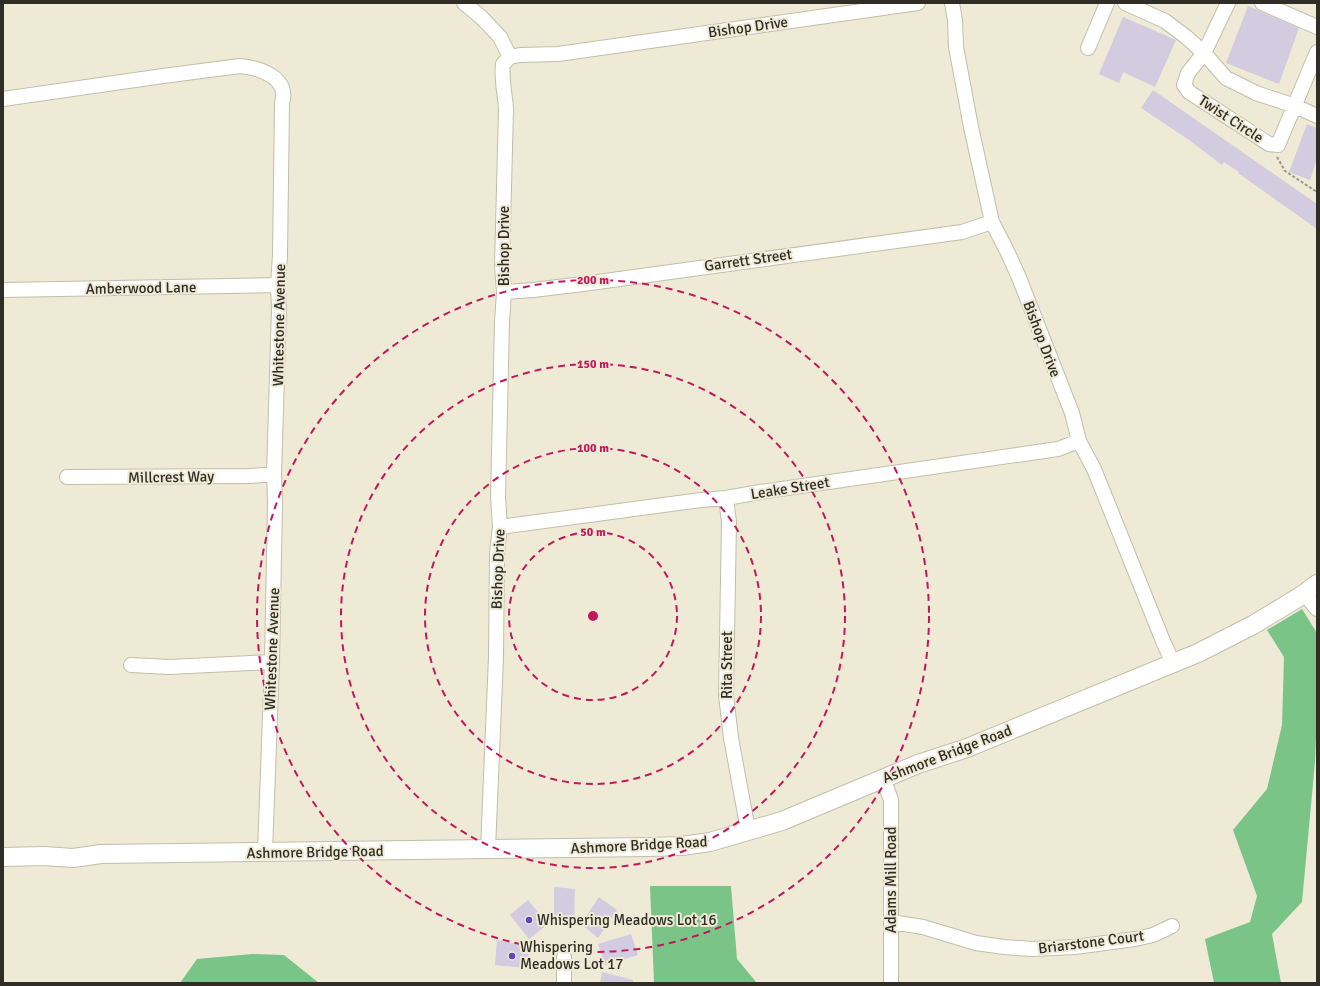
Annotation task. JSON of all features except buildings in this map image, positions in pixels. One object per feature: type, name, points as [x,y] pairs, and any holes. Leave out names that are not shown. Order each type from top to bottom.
[{"type":"main road","name":"Ashmore Bridge Road","points":[[3,857],[44,856],[73,858],[101,854],[488,850],[682,846],[710,842],[748,830],[782,822],[883,778],[918,764],[967,748],[1173,663],[1223,641],[1311,589]]},
{"type":"street","points":[[464,3],[481,17],[500,37],[510,57]]},
{"type":"street","name":"Bishop Drive","points":[[488,850],[496,657],[497,553],[500,527],[498,498],[504,292],[502,266],[506,109],[501,76],[503,64],[510,57],[520,55],[558,54],[918,3]]},
{"type":"street","name":"Bishop Drive","points":[[952,3],[955,20],[956,47],[971,128],[992,222],[1018,275],[1072,413],[1079,441],[1094,469],[1173,663]]},
{"type":"street","points":[[1088,48],[1107,3]]},
{"type":"street","points":[[1125,3],[1164,21],[1204,53],[1226,78],[1256,93],[1295,106],[1317,116]]},
{"type":"street","points":[[1204,53],[1228,3]]},
{"type":"street","points":[[1262,3],[1317,27]]},
{"type":"street","points":[[1295,106],[1317,52]]},
{"type":"street","name":"Twist Circle","points":[[1204,53],[1188,73],[1184,85],[1189,92],[1269,144],[1278,145],[1295,106]]},
{"type":"street","name":"Whitestone Avenue","points":[[3,99],[240,66],[266,72],[276,78],[281,87],[283,98],[278,285],[279,316],[274,474],[275,509],[272,662],[265,852]]},
{"type":"street","name":"Garrett Street","points":[[504,292],[583,284],[962,232],[992,222]]},
{"type":"street","name":"Amberwood Lane","points":[[3,290],[278,285]]},
{"type":"street","name":"Leake Street","points":[[500,527],[726,498],[1058,449],[1079,441]]},
{"type":"street","name":"Millcrest Way","points":[[67,477],[234,476],[274,474]]},
{"type":"street","name":"Rita Street","points":[[726,498],[729,522],[726,695],[731,738],[748,830]]},
{"type":"street","points":[[1311,589],[1317,609]]},
{"type":"street","points":[[131,665],[169,667],[272,662]]},
{"type":"street","name":"Adams Mill Road","points":[[883,778],[891,800],[891,983]]},
{"type":"street","name":"Briarstone Court","points":[[891,922],[923,927],[976,943],[1032,949],[1075,947],[1135,939],[1153,935],[1172,926]]},
{"type":"street","points":[[564,957],[564,983]]},
{"type":"path","points":[[1269,144],[1285,171],[1317,192]]},
{"type":"green space","points":[[1302,609],[1317,633],[1317,713],[1315,762],[1302,902],[1272,934],[1281,983],[1214,983],[1205,939],[1250,922],[1257,896],[1233,830],[1267,789],[1282,725],[1284,657],[1267,630]]},
{"type":"green space","points":[[650,886],[731,886],[737,959],[757,983],[654,983]]},
{"type":"green space","points":[[252,954],[284,955],[319,983],[180,983],[197,959]]},
{"type":"place","name":"Whispering Meadows Lot 16","points":[[529,920]]},
{"type":"place","name":"Whispering Meadows Lot 17","points":[[512,956]]}]
